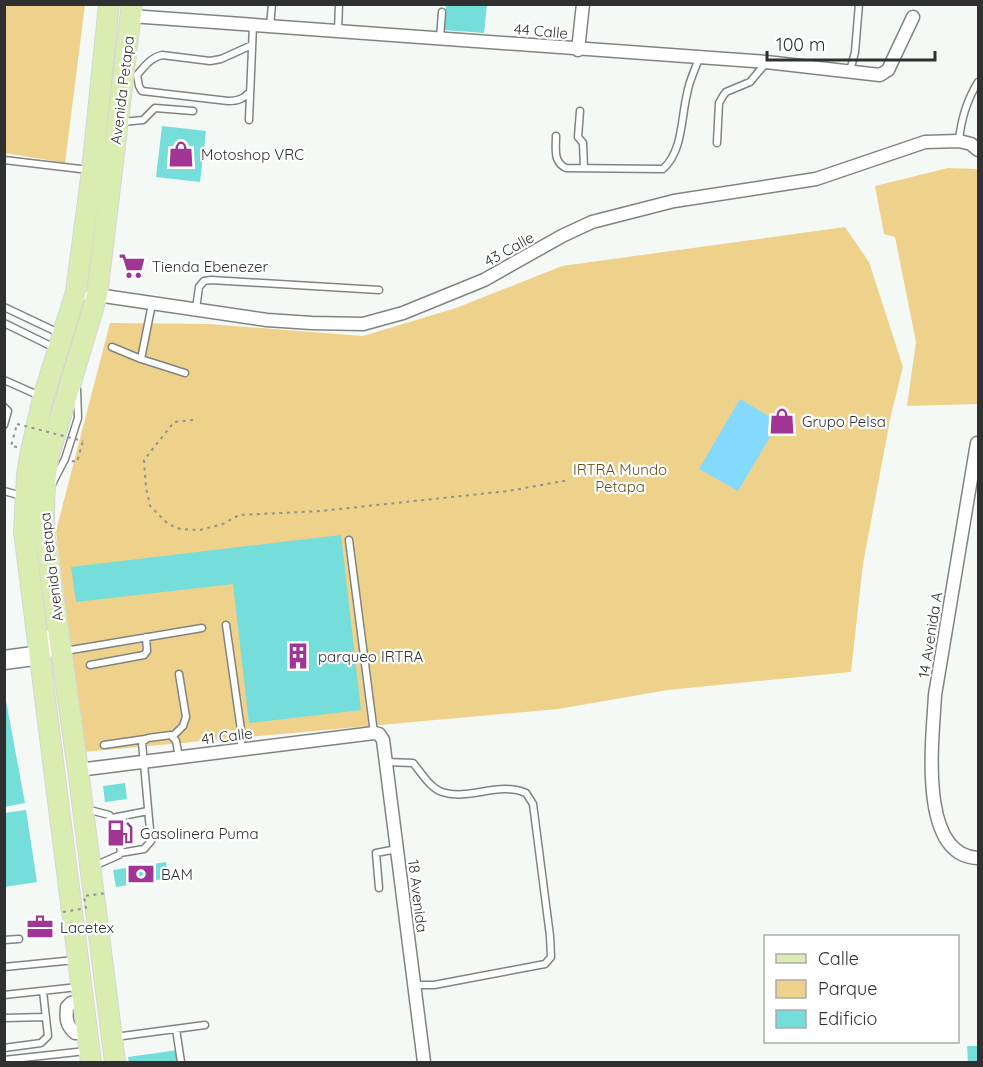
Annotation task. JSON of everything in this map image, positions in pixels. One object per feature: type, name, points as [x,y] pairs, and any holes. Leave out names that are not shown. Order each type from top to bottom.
[{"type":"main road","name":"Avenida Petapa","points":[[109,4],[92,171],[76,292],[43,398],[30,459],[34,499],[44,529],[78,770],[115,1062]]},
{"type":"main road","name":"Avenida Petapa","points":[[89,1054],[24,531],[34,499],[45,476],[96,295],[132,10]]},
{"type":"street","points":[[578,50],[583,4]]},
{"type":"street","name":"44 Calle","points":[[132,10],[253,25],[766,62],[880,75],[888,70],[912,17]]},
{"type":"street","name":"43 Calle","points":[[96,295],[267,320],[363,324],[403,313],[484,280],[562,236],[592,222],[674,201],[816,179],[925,142],[959,141],[971,144],[978,150]]},
{"type":"street","points":[[61,338],[79,302],[96,295]]},
{"type":"street","name":"14 Avenida A","points":[[977,443],[935,695],[933,770],[935,809],[942,832],[953,849],[969,858],[978,858]]},
{"type":"street","points":[[4,660],[40,655],[58,631]]},
{"type":"street","name":"41 Calle","points":[[78,770],[376,733]]},
{"type":"street","name":"18 Avenida","points":[[376,733],[383,740],[424,1062]]},
{"type":"lane","points":[[270,26],[272,4]]},
{"type":"lane","points":[[338,31],[339,4]]},
{"type":"lane","points":[[850,72],[855,52],[860,4]]},
{"type":"lane","points":[[440,38],[442,12]]},
{"type":"lane","points":[[249,120],[253,25]]},
{"type":"lane","points":[[250,92],[245,98],[228,101],[142,91],[137,75],[149,60],[162,55],[210,61],[221,59],[252,45]]},
{"type":"lane","points":[[556,136],[555,156],[560,165],[566,168],[663,169],[676,152],[687,91],[699,58]]},
{"type":"lane","points":[[717,142],[718,103],[726,92],[750,82],[766,62]]},
{"type":"lane","points":[[959,141],[967,99],[978,82]]},
{"type":"lane","points":[[118,121],[143,120],[155,108],[194,111]]},
{"type":"lane","points":[[580,111],[579,136],[584,143],[584,168]]},
{"type":"lane","points":[[4,160],[92,171]]},
{"type":"lane","points":[[195,310],[199,287],[204,281],[211,280],[379,290]]},
{"type":"lane","points":[[141,359],[152,304]]},
{"type":"lane","points":[[4,307],[61,338]]},
{"type":"lane","points":[[4,323],[61,338]]},
{"type":"lane","points":[[112,347],[185,373]]},
{"type":"lane","points":[[4,380],[43,398]]},
{"type":"lane","points":[[4,407],[8,411],[4,425]]},
{"type":"lane","points":[[4,491],[34,499]]},
{"type":"lane","points":[[349,540],[376,733]]},
{"type":"lane","points":[[226,625],[241,730],[241,750]]},
{"type":"lane","points":[[61,652],[202,628]]},
{"type":"lane","points":[[90,665],[144,655],[147,651],[146,637]]},
{"type":"lane","points":[[173,736],[183,726],[186,717],[179,674]]},
{"type":"lane","points":[[104,745],[173,736]]},
{"type":"lane","points":[[173,736],[179,757]]},
{"type":"lane","points":[[90,868],[120,853],[144,849],[151,842],[142,746],[145,739]]},
{"type":"lane","points":[[386,762],[412,763],[430,784],[441,792],[460,794],[507,787],[526,793],[533,804],[549,925],[551,957],[545,964],[434,985],[415,985]]},
{"type":"lane","points":[[83,808],[99,812],[114,820],[148,811]]},
{"type":"lane","points":[[120,845],[120,853]]},
{"type":"lane","points":[[379,888],[376,853],[397,849]]},
{"type":"lane","points":[[4,940],[19,939]]},
{"type":"lane","points":[[4,967],[78,959]]},
{"type":"lane","points":[[4,1048],[41,1043],[46,1040],[48,1036],[43,991]]},
{"type":"lane","points":[[4,995],[43,991],[82,994]]},
{"type":"lane","points":[[4,1018],[46,1017]]},
{"type":"lane","points":[[112,1037],[205,1025]]},
{"type":"lane","points":[[176,1029],[181,1062]]},
{"type":"lane","points":[[4,1060],[89,1054]]},
{"type":"path","points":[[193,420],[174,422],[144,460],[150,506],[168,524],[180,529],[200,530],[223,524],[239,515],[321,511],[508,490],[569,480]]},
{"type":"path","points":[[11,446],[18,424],[83,441],[77,462]]},
{"type":"path","points":[[63,912],[86,908],[84,896],[107,893]]},
{"type":"green space","points":[[4,5],[85,5],[65,163],[5,153]]},
{"type":"green space","points":[[948,168],[978,169],[978,404],[907,406],[916,342],[895,237],[884,234],[875,186]]},
{"type":"green space","name":"IRTRA Mundo Petapa","points":[[845,227],[869,262],[903,367],[891,415],[863,564],[851,672],[668,690],[558,709],[83,752],[56,531],[110,323],[209,324],[363,336],[456,308],[562,266]]},
{"type":"water","points":[[740,399],[779,422],[738,491],[699,469]]},
{"type":"building","points":[[446,5],[487,5],[484,33],[444,30]]},
{"type":"building","name":"Motoshop VRC","points":[[162,126],[206,131],[200,182],[156,177]]},
{"type":"building","name":"parqueo IRTRA","points":[[341,535],[361,710],[249,723],[233,584],[76,602],[71,567]]},
{"type":"building","points":[[4,690],[25,803],[4,807]]},
{"type":"building","points":[[125,783],[127,799],[105,802],[103,786]]},
{"type":"building","points":[[26,810],[37,882],[4,887],[4,813]]},
{"type":"building","name":"BAM","points":[[166,862],[169,878],[116,887],[113,870]]},
{"type":"building","points":[[967,1046],[978,1046],[978,1062],[968,1062]]},
{"type":"building","points":[[178,1050],[179,1062],[129,1062],[128,1057]]},
{"type":"place","name":"Motoshop VRC","points":[[181,154]]},
{"type":"place","name":"Tienda Ebenezer","points":[[132,266]]},
{"type":"place","name":"Grupo Pelsa","points":[[782,421]]},
{"type":"place","name":"parqueo IRTRA","points":[[298,656]]},
{"type":"place","name":"Gasolinera Puma","points":[[120,833]]},
{"type":"place","name":"BAM","points":[[141,874]]},
{"type":"place","name":"Lacetex","points":[[40,927]]}]
